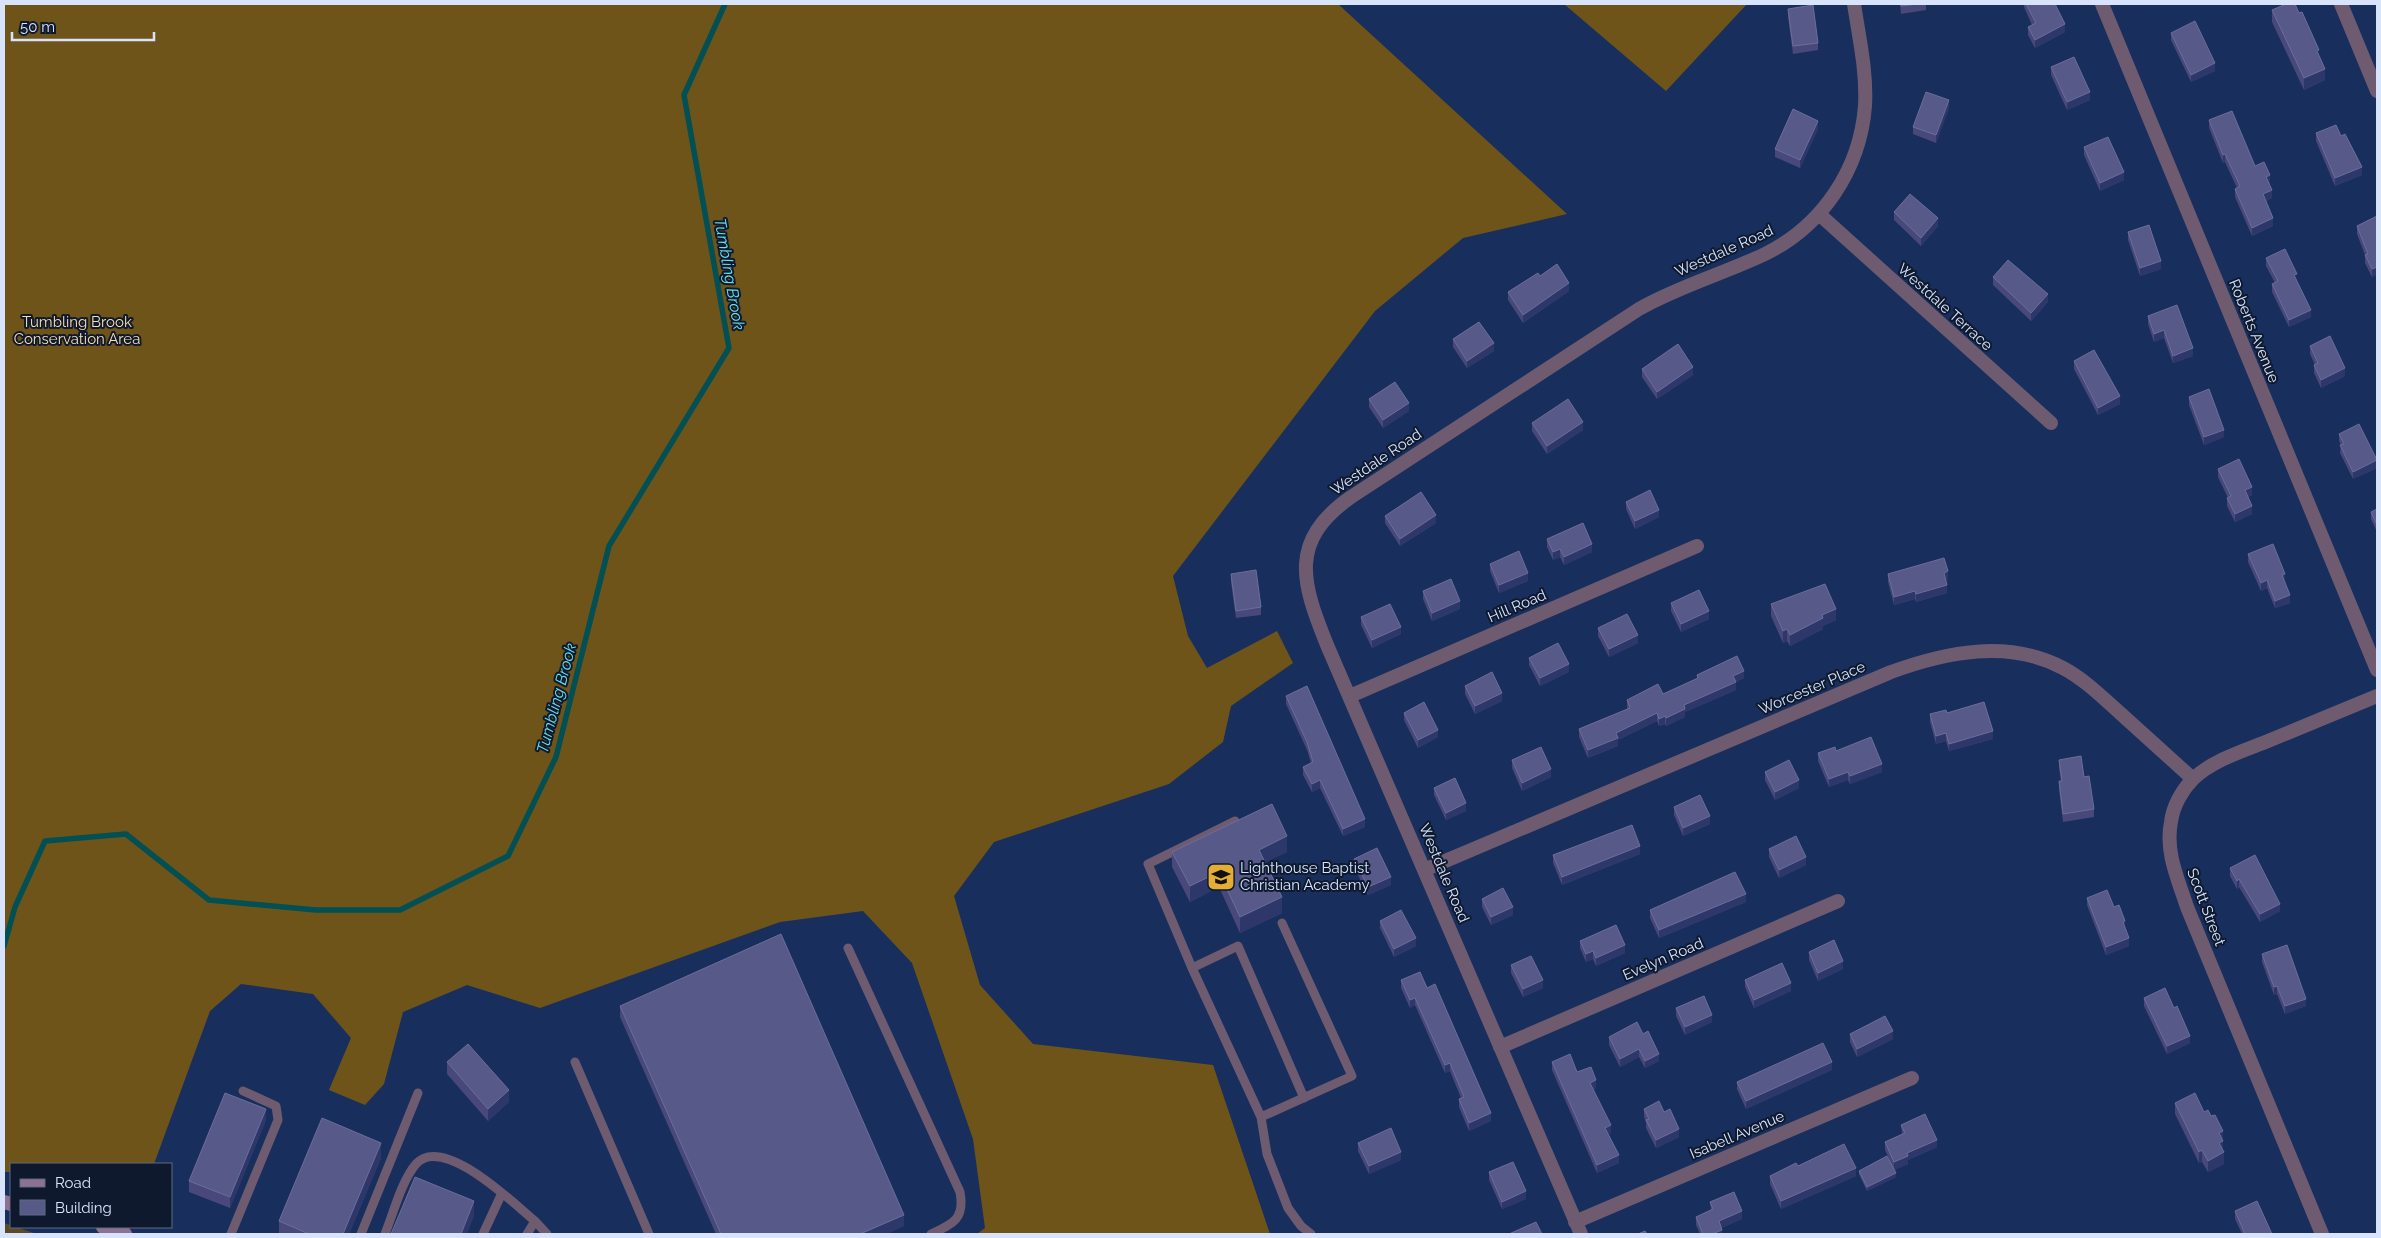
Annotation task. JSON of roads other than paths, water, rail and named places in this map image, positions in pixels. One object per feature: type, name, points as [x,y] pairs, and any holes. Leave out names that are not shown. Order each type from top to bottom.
[{"type":"main road","points":[[106,1228],[125,1234]]},
{"type":"street","name":"Westdale Road","points":[[1578,1228],[1316,617],[1305,578],[1310,546],[1328,516],[1351,497],[1639,309],[1664,295],[1772,250],[1801,231],[1819,214],[1843,181],[1858,145],[1862,125],[1864,88],[1854,4]]},
{"type":"street","name":"Roberts Avenue","points":[[2102,4],[2377,670]]},
{"type":"street","points":[[2341,4],[2377,91]]},
{"type":"street","name":"Westdale Terrace","points":[[1819,214],[2050,424]]},
{"type":"street","name":"Hill Road","points":[[1350,696],[1697,546]]},
{"type":"street","name":"Worcester Place","points":[[1424,870],[1891,672],[1924,660],[1963,652],[2003,651],[2034,656],[2064,669],[2094,690],[2193,779]]},
{"type":"street","name":"Scott Street","points":[[2322,1234],[2187,907],[2169,844],[2170,822],[2178,801],[2193,779],[2215,764],[2377,696]]},
{"type":"street","name":"Evelyn Road","points":[[1500,1046],[1838,901]]},
{"type":"street","name":"Isabell Avenue","points":[[1578,1228],[1912,1078]]},
{"type":"lane","points":[[1235,821],[1148,864],[1192,968],[1261,1117],[1266,1154],[1288,1208],[1297,1222],[1311,1234]]},
{"type":"lane","points":[[1261,1117],[1352,1076],[1282,923]]},
{"type":"lane","points":[[1192,968],[1238,946],[1304,1098]]},
{"type":"lane","points":[[848,948],[960,1192],[961,1212],[956,1221],[931,1234]]},
{"type":"lane","points":[[575,1062],[650,1234]]},
{"type":"lane","points":[[232,1234],[278,1120],[276,1106],[243,1091]]},
{"type":"lane","points":[[361,1234],[418,1093]]},
{"type":"lane","points":[[385,1234],[411,1171],[422,1159],[438,1155],[470,1169],[502,1193],[547,1234]]},
{"type":"lane","points":[[483,1234],[502,1193]]},
{"type":"lane","points":[[526,1234],[534,1221]]},
{"type":"waterway","name":"Tumbling Brook","points":[[4,946],[15,907],[45,841],[126,834],[209,900],[316,910],[400,910],[508,856],[556,757],[609,546],[729,348],[684,95],[725,4]]},
{"type":"place","name":"Lighthouse Baptist Christian Academy","points":[[1221,877]]},
{"type":"park label","name":"Tumbling Brook Conservation Area","points":[[77,330]]}]
